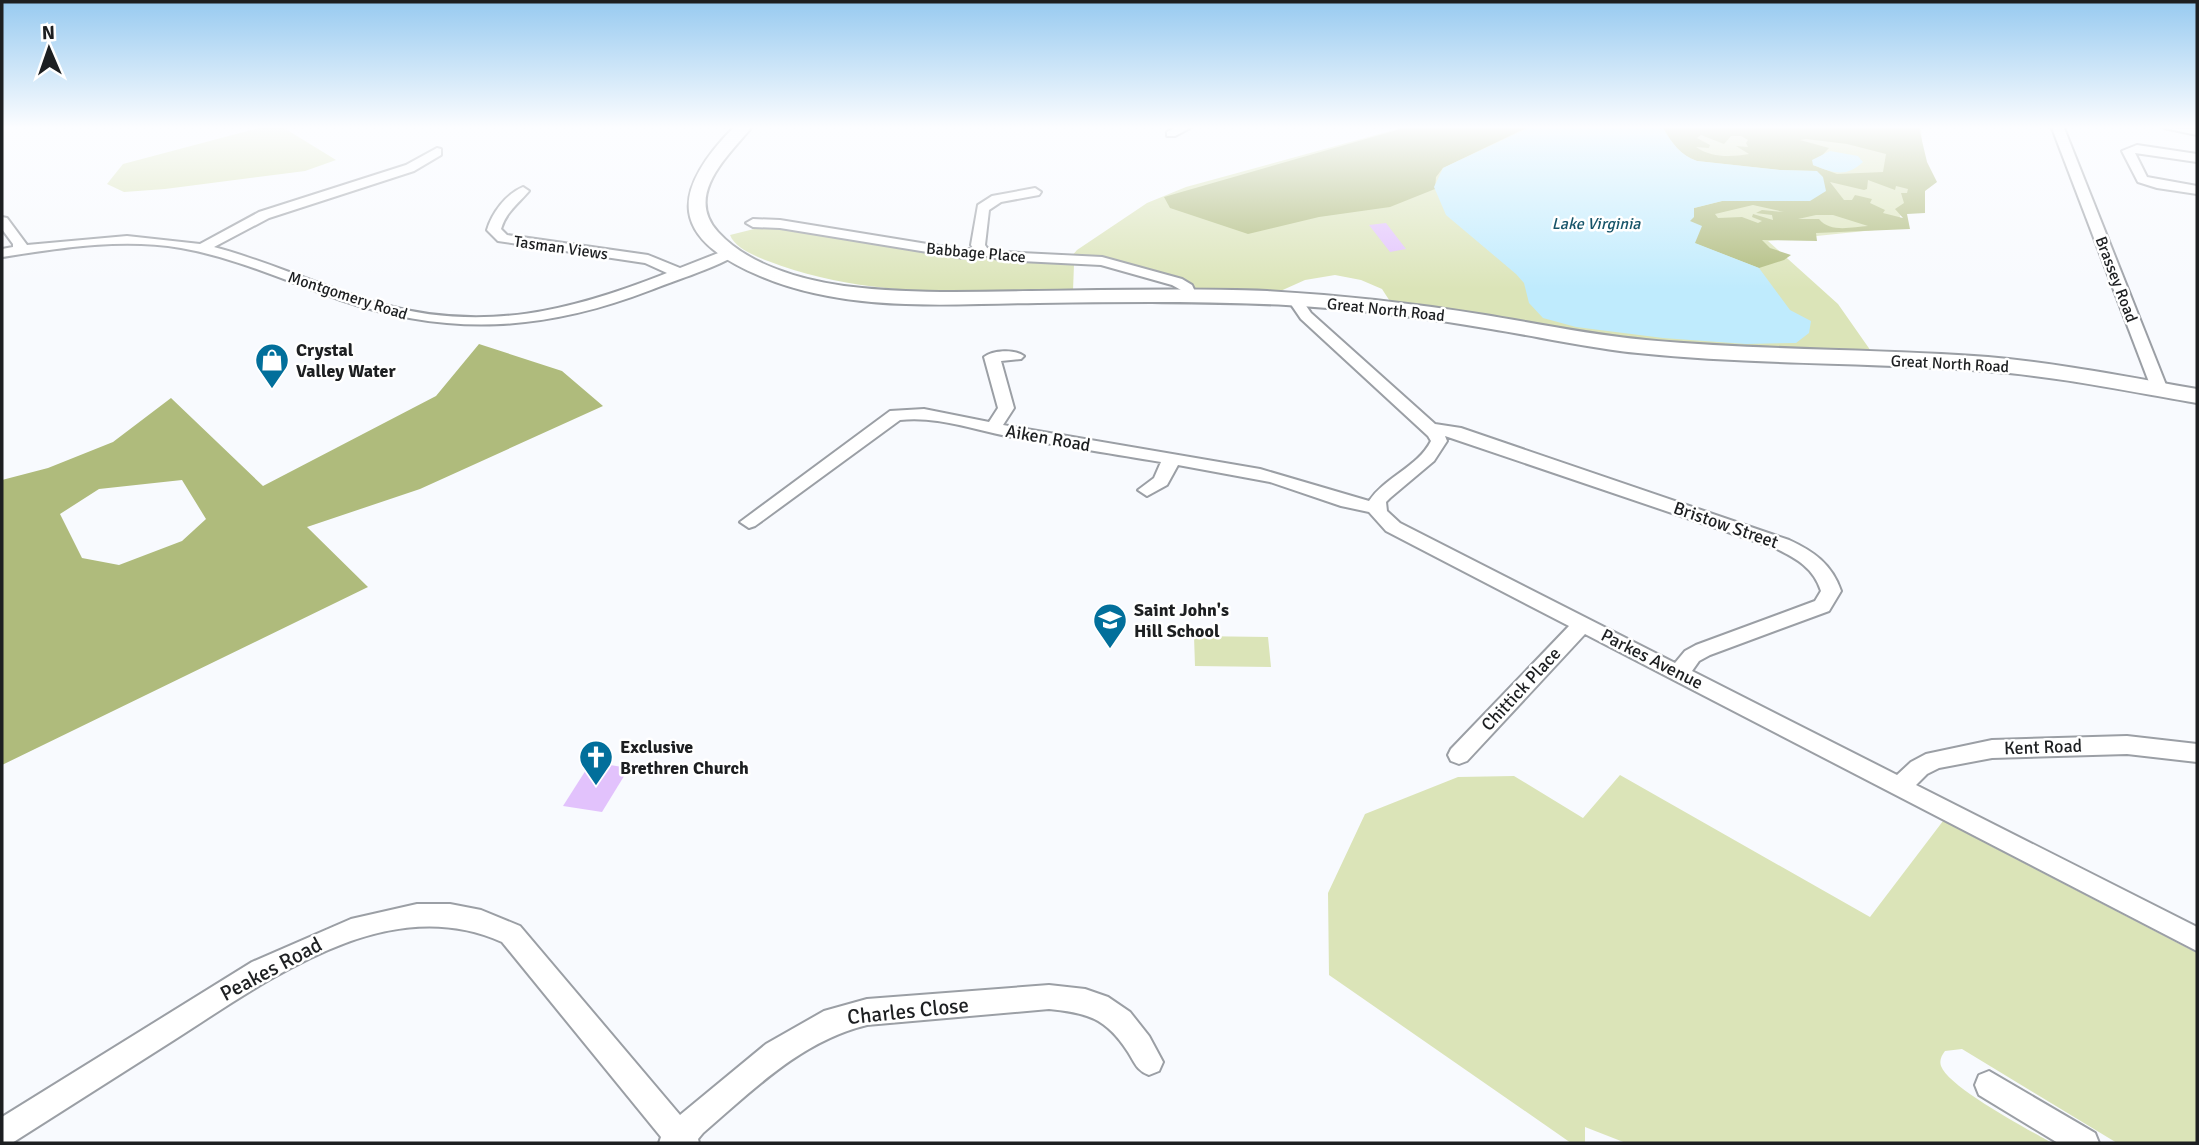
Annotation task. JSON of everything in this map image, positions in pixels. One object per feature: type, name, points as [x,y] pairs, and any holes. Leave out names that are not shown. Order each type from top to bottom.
[{"type":"highway","name":"Great North Road","points":[[700,181],[697,187],[701,219],[708,232],[731,253],[789,279],[880,295],[941,298],[1190,296],[1296,300],[1452,316],[1633,346],[1992,364],[2197,396]]},
{"type":"street","points":[[202,248],[264,215],[370,181]]},
{"type":"street","name":"Brassey Road","points":[[2079,181],[2160,390]]},
{"type":"street","points":[[2150,181],[2197,190]]},
{"type":"street","name":"Tasman Views","points":[[523,191],[509,203],[495,224],[494,230],[503,238],[648,259],[678,273]]},
{"type":"street","points":[[982,251],[978,245],[983,208],[997,199],[1035,192]]},
{"type":"street","points":[[2,221],[20,244],[20,250]]},
{"type":"street","name":"Babbage Place","points":[[753,223],[780,224],[964,254],[982,251],[1003,256],[1102,261],[1177,282],[1188,288],[1190,296]]},
{"type":"street","name":"Montgomery Road","points":[[2,253],[82,242],[135,241],[202,248],[401,313],[452,320],[507,319],[568,312],[731,253]]},
{"type":"street","points":[[698,265],[753,265]]},
{"type":"street","points":[[1296,300],[1306,316],[1433,429],[1439,441],[1438,446],[1382,495],[1377,502],[1377,508]]},
{"type":"street","points":[[993,428],[1006,408],[992,357],[1016,356]]},
{"type":"street","name":"Aiken Road","points":[[749,522],[896,415],[934,414],[993,428],[1270,477],[1303,485],[1344,503],[1377,508]]},
{"type":"street","name":"Bristow Street","points":[[1433,429],[1455,432],[1782,544],[1807,556],[1824,572],[1831,592],[1822,606],[1703,650],[1692,656],[1679,672]]},
{"type":"street","points":[[1147,490],[1161,481],[1171,460]]},
{"type":"street","name":"Parkes Avenue","points":[[1377,508],[1385,521],[1405,534],[1679,672],[2197,940]]},
{"type":"street","name":"Chittick Place","points":[[1459,755],[1583,624]]},
{"type":"street","name":"Kent Road","points":[[1900,787],[1919,768],[1934,760],[1992,749],[2127,745],[2197,753]]},
{"type":"street","name":"Peakes Road","points":[[2,1133],[261,970],[297,951],[385,921],[436,915],[481,918],[511,934],[679,1141]]},
{"type":"street","name":"Charles Close","points":[[679,1141],[776,1054],[834,1020],[867,1012],[1049,997],[1071,998],[1114,1013],[1129,1027],[1149,1062]]},
{"type":"street","points":[[1989,1085],[2085,1143]]},
{"type":"green space","points":[[109,181],[224,181],[124,192],[107,184]]},
{"type":"green space","points":[[1206,181],[1919,181],[1894,228],[1768,241],[1838,304],[1873,354],[1663,345],[1393,306],[1382,289],[1361,280],[1335,275],[1305,280],[1276,293],[1187,290],[1180,278],[1166,274],[1071,257],[1077,250],[1147,203]]},
{"type":"green space","points":[[1218,181],[1436,181],[1435,189],[1390,207],[1319,217],[1248,234],[1170,208],[1164,197]]},
{"type":"green space","points":[[1815,181],[1868,181],[1867,189],[1864,190],[1830,182],[1844,200],[1852,200],[1855,195],[1872,199],[1870,203],[1885,210],[1883,213],[1903,218],[1895,209],[1904,203],[1901,193],[1907,193],[1908,189],[1896,186],[1895,190],[1872,181],[1937,182],[1925,191],[1925,213],[1907,214],[1910,229],[1816,233],[1817,241],[1762,240],[1770,248],[1791,255],[1759,268],[1694,243],[1689,221],[1694,208],[1722,201],[1810,201]],"holes":[[[1753,205],[1784,212],[1762,210],[1756,213],[1772,215],[1773,220],[1753,214],[1752,217],[1762,221],[1758,223],[1742,217],[1718,218],[1715,214]],[[1833,215],[1868,226],[1835,228],[1819,219],[1798,219]]]},
{"type":"green space","points":[[778,227],[978,258],[1070,263],[1074,264],[1073,291],[919,291],[843,282],[763,259],[741,248],[730,235],[758,228]]},
{"type":"green space","points":[[479,344],[562,371],[603,406],[420,489],[307,527],[368,587],[2,765],[2,480],[48,468],[113,442],[171,398],[263,486],[436,396]],"holes":[[[182,480],[206,519],[182,541],[119,565],[82,558],[60,514],[99,489]]]},
{"type":"green space","points":[[1194,636],[1268,637],[1271,667],[1195,666]]},
{"type":"green space","points":[[1620,775],[1870,917],[1943,821],[2197,953],[2197,1143],[2117,1143],[1962,1049],[1945,1051],[1943,1054],[1940,1064],[1947,1075],[1973,1096],[2052,1143],[1626,1143],[1585,1127],[1585,1143],[1571,1143],[1329,975],[1328,893],[1365,814],[1458,777],[1514,776],[1583,818]]},
{"type":"water","name":"Lake Virginia","points":[[1437,181],[1824,181],[1826,191],[1810,201],[1722,201],[1694,208],[1694,217],[1690,221],[1702,226],[1695,243],[1759,268],[1790,310],[1811,321],[1809,333],[1796,343],[1746,344],[1663,338],[1576,327],[1543,318],[1529,303],[1524,283],[1516,274],[1446,215],[1434,187]]},
{"type":"building","points":[[1386,223],[1406,249],[1390,252],[1369,225]]},
{"type":"building","name":"Exclusive Brethren Church","points":[[591,762],[629,768],[602,812],[563,806]]},
{"type":"place","name":"Crystal Valley Water","points":[[272,390]]},
{"type":"place","name":"Saint John's Hill School","points":[[1110,650]]},
{"type":"place","name":"Exclusive Brethren Church","points":[[596,787]]}]
